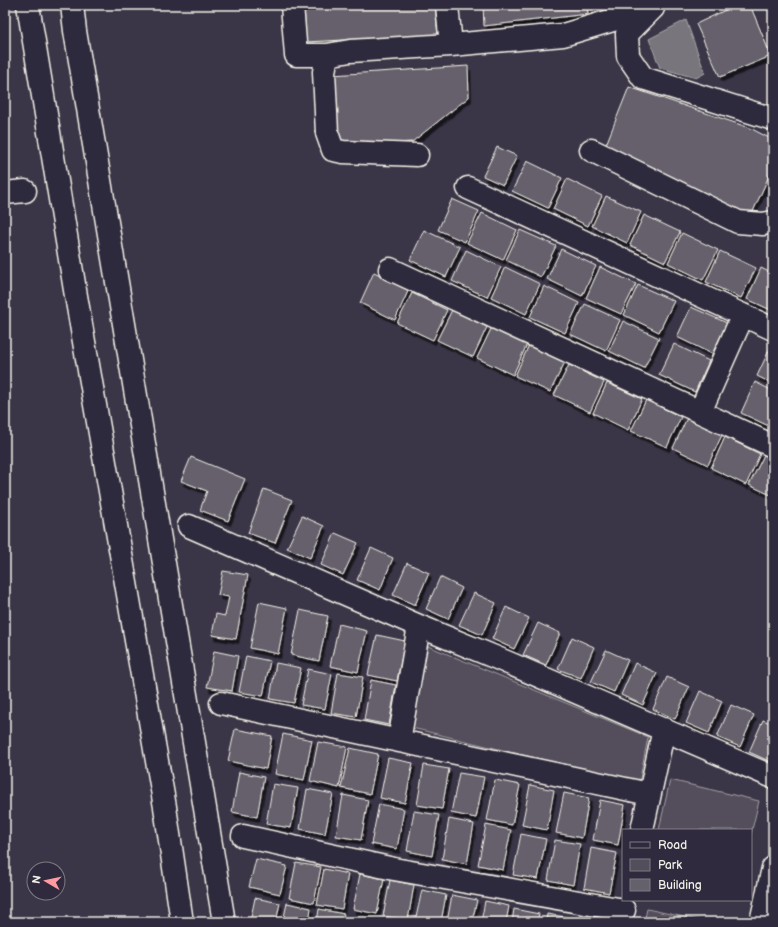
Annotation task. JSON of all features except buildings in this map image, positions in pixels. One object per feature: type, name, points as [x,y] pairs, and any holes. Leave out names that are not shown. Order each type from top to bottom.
[{"type":"street","points":[[28,5],[75,290],[164,799],[182,922]]},
{"type":"street","points":[[72,5],[224,922]]},
{"type":"street","points":[[292,5],[296,55],[327,55],[350,51],[563,35],[654,7]]},
{"type":"street","points":[[447,5],[451,44]]},
{"type":"street","points":[[654,7],[628,34],[628,56],[643,78],[773,119]]},
{"type":"street","points":[[327,55],[324,72],[327,133],[333,150],[343,152],[417,155]]},
{"type":"street","points":[[591,150],[738,222],[763,224],[773,222]]},
{"type":"street","points":[[468,188],[773,329]]},
{"type":"street","points":[[390,269],[773,446]]},
{"type":"street","points":[[700,412],[743,315]]},
{"type":"street","points":[[189,526],[773,777]]},
{"type":"street","points":[[399,741],[419,626]]},
{"type":"street","points":[[221,703],[650,794]]},
{"type":"street","points":[[642,829],[664,729]]},
{"type":"street","points":[[243,836],[394,869],[624,911]]},
{"type":"street","points":[[761,922],[772,876]]},
{"type":"green space","points":[[423,644],[648,737],[639,783],[408,727]]},
{"type":"green space","points":[[670,780],[759,801],[752,830],[659,829]]},
{"type":"green space","points":[[647,909],[707,922],[644,922]]},
{"type":"shaded area","points":[[686,20],[705,73],[696,78],[660,68],[649,39]]}]
